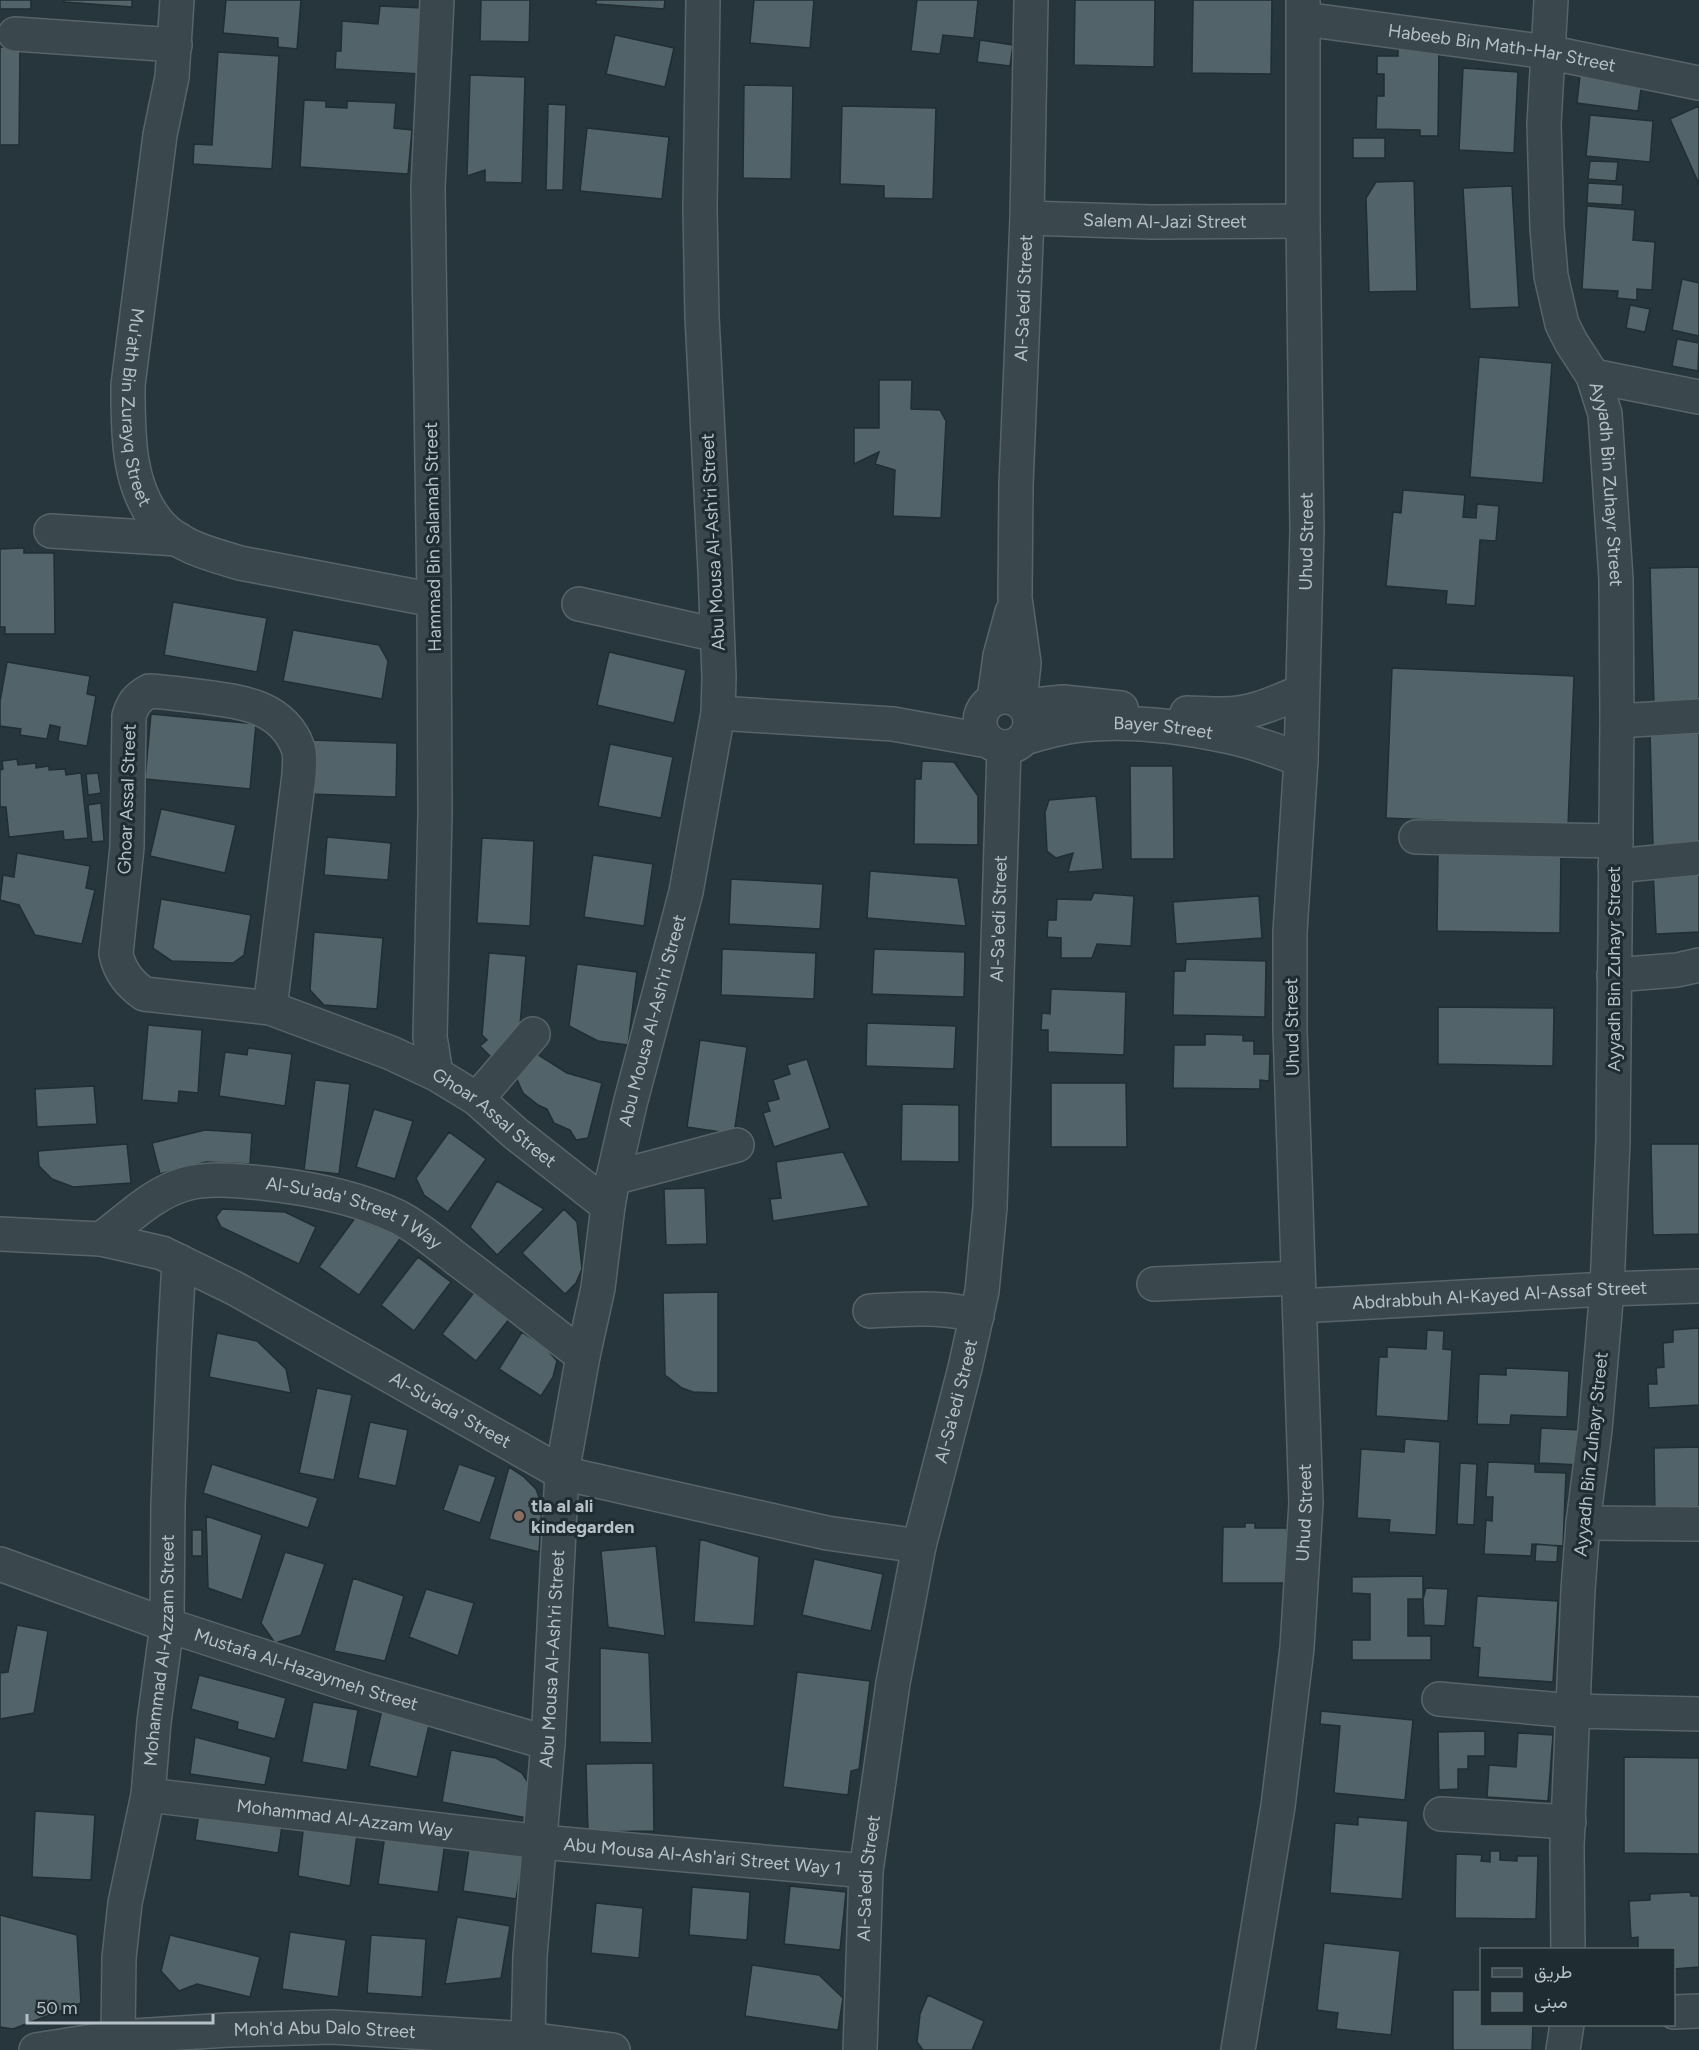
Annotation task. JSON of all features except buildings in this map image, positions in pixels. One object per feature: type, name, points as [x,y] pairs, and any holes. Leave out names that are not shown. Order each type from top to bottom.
[{"type":"street","name":"Mu'ath Bin Zurayq Street","points":[[177,0],[172,76],[160,135],[128,386],[128,426],[134,469],[140,491],[162,527],[178,539],[210,554],[240,563],[434,600]]},
{"type":"street","name":"Hammad Bin Salamah Street","points":[[436,1074],[430,1037],[435,813],[428,188],[437,0]]},
{"type":"street","name":"Abu Mousa Al-Ash'ri Street","points":[[528,2039],[530,1956],[548,1743],[562,1473],[598,1288],[611,1192],[630,1104],[686,892],[718,713],[715,570],[702,317],[700,207],[704,0]]},
{"type":"street","name":"Al-Sa'edi Street","points":[[1006,702],[1000,656],[1015,598],[1016,485],[1027,218],[1030,0]]},
{"type":"street","name":"Ayyadh Bin Zuhayr Street","points":[[1551,0],[1544,124],[1551,276],[1562,324],[1593,376],[1605,414],[1616,579],[1613,1129],[1606,1289],[1595,1430],[1583,1523],[1578,1590],[1567,1846],[1568,1948]]},
{"type":"street","name":"Habeeb Bin Math-Har Street","points":[[1303,10],[1547,52],[1699,83]]},
{"type":"street","name":"Uhud Street","points":[[1238,2050],[1278,1806],[1297,1648],[1306,1503],[1290,1030],[1290,932],[1301,760],[1301,692],[1308,530],[1303,221],[1303,10]]},
{"type":"street","points":[[15,34],[175,45]]},
{"type":"street","name":"Salem Al-Jazi Street","points":[[1027,218],[1152,222],[1303,221]]},
{"type":"street","points":[[1593,376],[1699,398]]},
{"type":"street","points":[[51,531],[178,539]]},
{"type":"street","points":[[579,604],[717,635]]},
{"type":"street","name":"Ghoar Assal Street","points":[[270,1008],[299,776],[299,750],[290,732],[281,721],[267,711],[239,701],[150,691],[132,704],[129,716],[127,848],[116,954],[119,968],[133,986],[144,993],[270,1008],[391,1053],[436,1074],[477,1099],[515,1133],[611,1192]]},
{"type":"street","name":"Bayer Street","points":[[893,724],[1006,702],[1063,702],[1138,710],[1230,714],[1255,710],[1301,692]]},
{"type":"street","points":[[1006,702],[1028,712],[1030,726],[1005,742],[982,732],[979,722],[981,712],[1006,702]]},
{"type":"street","name":"Bayer Street","points":[[718,713],[893,724],[1005,742],[1071,726],[1140,725],[1231,737],[1301,760]]},
{"type":"street","points":[[1617,721],[1699,716]]},
{"type":"street","name":"Al-Sa'edi Street","points":[[860,2050],[866,1871],[893,1683],[919,1546],[965,1368],[982,1291],[990,1207],[1005,742]]},
{"type":"street","points":[[1416,837],[1615,854],[1699,858]]},
{"type":"street","points":[[1614,975],[1677,970],[1699,965]]},
{"type":"street","points":[[477,1099],[533,1034]]},
{"type":"street","points":[[611,1192],[736,1145]]},
{"type":"street","name":"Al-Su'ada' Street 1 Way","points":[[101,1239],[155,1199],[184,1185],[202,1182],[248,1181],[300,1187],[335,1195],[373,1206],[409,1224],[583,1356]]},
{"type":"street","name":"Al-Su'ada' Street","points":[[0,1233],[101,1239],[138,1246],[179,1261],[236,1289],[562,1473],[827,1533],[919,1546]]},
{"type":"street","name":"Mohammad Al-Azzam Street","points":[[118,2037],[119,1958],[125,1903],[148,1795],[154,1722],[167,1625],[174,1351],[179,1261]]},
{"type":"street","name":"Abdrabbuh Al-Kayed Al-Assaf Street","points":[[1154,1284],[1299,1292],[1699,1286]]},
{"type":"street","points":[[870,1311],[917,1309],[952,1311],[977,1316]]},
{"type":"street","points":[[1583,1523],[1699,1524]]},
{"type":"street","name":"Mustafa Al-Hazaymeh Street","points":[[0,1564],[167,1625],[366,1690],[548,1743]]},
{"type":"street","points":[[1440,1700],[1573,1711],[1699,1714]]},
{"type":"street","name":"Mohammad Al-Azzam Way","points":[[148,1795],[541,1842]]},
{"type":"street","points":[[1441,1814],[1569,1822]]},
{"type":"street","name":"Abu Mousa Al-Ash'ari Street Way 1","points":[[541,1842],[866,1871]]},
{"type":"street","points":[[1675,2012],[1699,2011]]},
{"type":"street","points":[[1563,2050],[1567,2026]]},
{"type":"street","name":"Moh'd Abu Dalo Street","points":[[36,2050],[118,2037],[228,2030],[332,2039],[528,2039],[613,2050]]},
{"type":"place","name":"tla al ali kindegarden","points":[[519,1516]]}]
